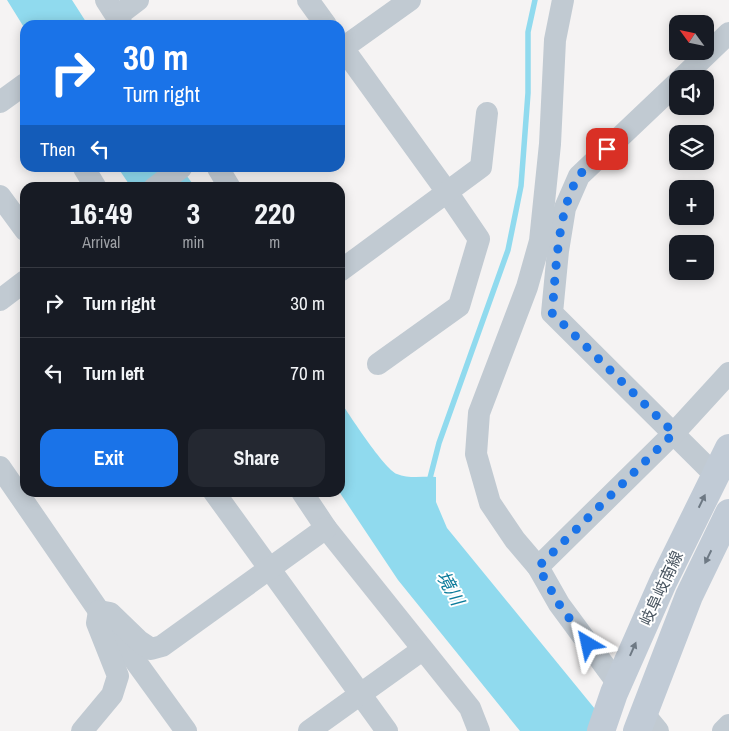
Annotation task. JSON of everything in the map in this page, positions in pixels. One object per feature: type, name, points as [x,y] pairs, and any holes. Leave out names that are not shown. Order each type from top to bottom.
[{"type":"main road","name":"岐阜岐南線","points":[[601,731],[616,688],[664,582],[729,448]]},
{"type":"main road","name":"岐阜岐南線","points":[[644,726],[689,596],[729,513]]},
{"type":"street","points":[[115,13],[138,0]]},
{"type":"street","points":[[308,0],[322,20]]},
{"type":"street","points":[[345,44],[410,0]]},
{"type":"street","points":[[563,0],[556,40],[550,144],[540,241],[527,287],[479,413],[476,454],[490,503],[515,540],[538,567],[559,604],[616,688]]},
{"type":"street","points":[[690,70],[729,33]]},
{"type":"street","points":[[345,52],[480,239],[458,306],[378,364]]},
{"type":"street","points":[[0,102],[20,88]]},
{"type":"street","points":[[669,91],[579,176],[565,208],[558,252],[552,313],[715,475]]},
{"type":"street","points":[[345,266],[481,167],[488,113]]},
{"type":"street","points":[[162,182],[176,172]]},
{"type":"street","points":[[0,196],[20,223]]},
{"type":"street","points":[[0,300],[20,285]]},
{"type":"street","points":[[538,567],[674,433],[729,373]]},
{"type":"street","points":[[0,467],[20,489]]},
{"type":"street","points":[[26,497],[99,611],[186,731]]},
{"type":"street","points":[[218,497],[387,731]]},
{"type":"street","points":[[305,497],[326,528],[470,708],[479,731]]},
{"type":"street","points":[[99,611],[110,613],[139,641],[151,649],[162,646],[326,528]]},
{"type":"street","points":[[82,731],[112,695],[118,676],[97,623],[99,611]]},
{"type":"street","points":[[309,731],[422,650]]},
{"type":"street","points":[[723,731],[729,725]]},
{"type":"water","points":[[7,0],[72,0],[85,20],[20,20]]},
{"type":"water","points":[[121,172],[184,172],[191,182],[128,182]]},
{"type":"water","name":"境川","points":[[345,408],[391,470],[406,476],[436,477],[436,502],[447,528],[613,731],[520,731],[398,580],[343,497],[345,497]]},
{"type":"waterway","points":[[429,482],[439,443],[508,250],[521,186],[528,93],[528,32],[535,0]]},
{"type":"route","points":[[588,644],[559,604],[538,567],[674,433],[552,313],[558,252],[565,208],[579,176],[607,149]]}]
